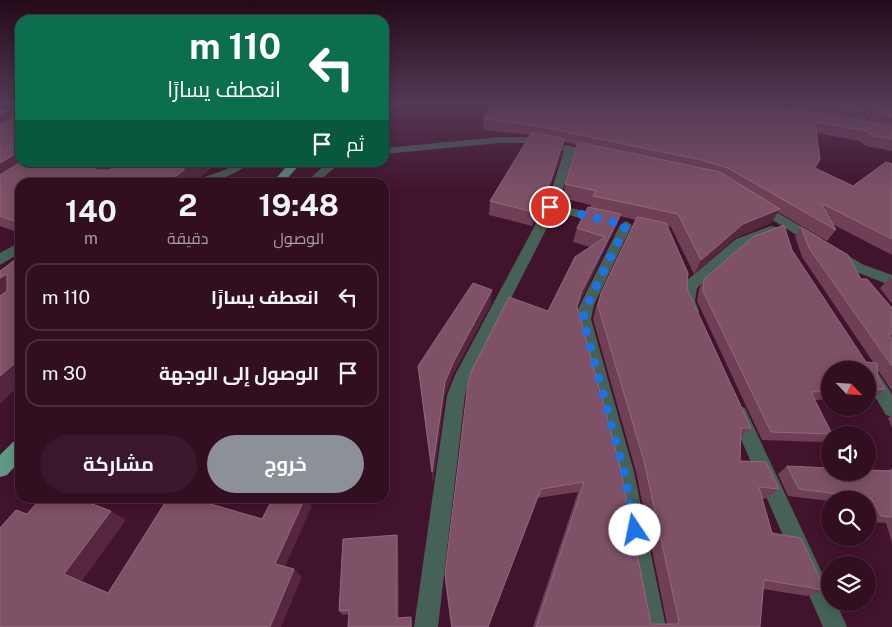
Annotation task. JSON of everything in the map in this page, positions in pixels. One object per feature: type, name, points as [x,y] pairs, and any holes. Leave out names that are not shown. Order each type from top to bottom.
[{"type":"main road","points":[[282,178],[292,167]]},
{"type":"main road","points":[[0,468],[15,453]]},
{"type":"street","points":[[389,151],[500,140],[526,140],[609,157]]},
{"type":"street","points":[[426,627],[456,396],[461,380],[550,207],[570,149]]},
{"type":"street","points":[[210,178],[237,167]]},
{"type":"street","points":[[316,178],[330,167]]},
{"type":"street","points":[[750,200],[781,222],[859,268],[892,281]]},
{"type":"street","points":[[550,207],[633,226],[587,305],[583,319],[624,472],[654,627]]},
{"type":"street","points":[[781,222],[787,242]]},
{"type":"street","points":[[700,328],[688,301],[688,282],[706,274],[741,242],[781,222]]},
{"type":"street","points":[[2,257],[15,249]]},
{"type":"street","points":[[2,257],[15,260]]},
{"type":"street","points":[[859,268],[869,289]]},
{"type":"street","points":[[876,385],[892,409]]},
{"type":"street","points":[[733,401],[835,627]]},
{"type":"building","points":[[0,133],[15,133],[15,154],[0,163]]},
{"type":"building","points":[[531,133],[564,139],[551,180],[534,212],[490,201]]},
{"type":"building","points":[[572,133],[817,133],[820,159],[815,168],[853,186],[886,162],[892,164],[892,239],[821,203],[836,230],[728,168],[701,160]]},
{"type":"building","points":[[870,133],[892,133],[892,139],[873,136]]},
{"type":"building","points":[[578,142],[720,172],[780,209],[743,224],[701,260],[678,214],[593,196],[596,191],[565,184]]},
{"type":"building","points":[[15,166],[95,167],[95,170],[110,170],[114,167],[184,167],[184,170],[174,178],[15,178],[15,221],[0,216],[0,175]]},
{"type":"building","points":[[588,207],[621,214],[582,291],[577,306],[619,462],[651,624],[677,624],[679,622],[644,461],[598,306],[601,293],[637,217],[666,223],[688,273],[687,289],[751,428],[741,428],[740,461],[766,462],[779,489],[759,487],[772,533],[801,538],[821,581],[821,589],[764,580],[760,627],[536,627],[584,482],[541,489],[488,627],[452,627],[445,574],[468,383],[472,370],[509,297],[548,311],[575,257],[605,237],[577,228]]},
{"type":"building","points":[[784,225],[792,250],[865,361],[821,361],[821,391],[811,392],[821,412],[821,416],[823,416],[828,426],[821,426],[821,434],[771,432],[703,291],[704,279],[753,237]]},
{"type":"building","points":[[801,227],[848,255],[861,279],[867,279],[892,308],[892,334],[888,334],[892,339],[892,366],[809,248]]},
{"type":"building","points":[[15,260],[15,363],[0,376],[0,296],[7,291],[7,274],[0,278],[0,271]]},
{"type":"building","points":[[473,283],[492,290],[454,361],[445,382],[432,472],[418,366]]},
{"type":"building","points":[[876,363],[878,377],[885,389],[876,390]]},
{"type":"building","points":[[787,466],[821,468],[821,481],[876,481],[876,470],[892,471],[892,517],[881,516],[876,507],[876,491],[821,492],[799,489]]},
{"type":"building","points":[[37,503],[89,503],[111,511],[64,574],[108,593],[165,503],[207,503],[262,519],[270,503],[303,503],[275,564],[294,569],[270,627],[0,627],[0,528],[16,510],[27,514]]},
{"type":"building","points":[[397,535],[397,618],[411,617],[411,627],[348,627],[349,610],[339,611],[343,539]]},
{"type":"route","points":[[550,207],[626,225],[587,305],[583,319],[624,472],[635,530]]}]
